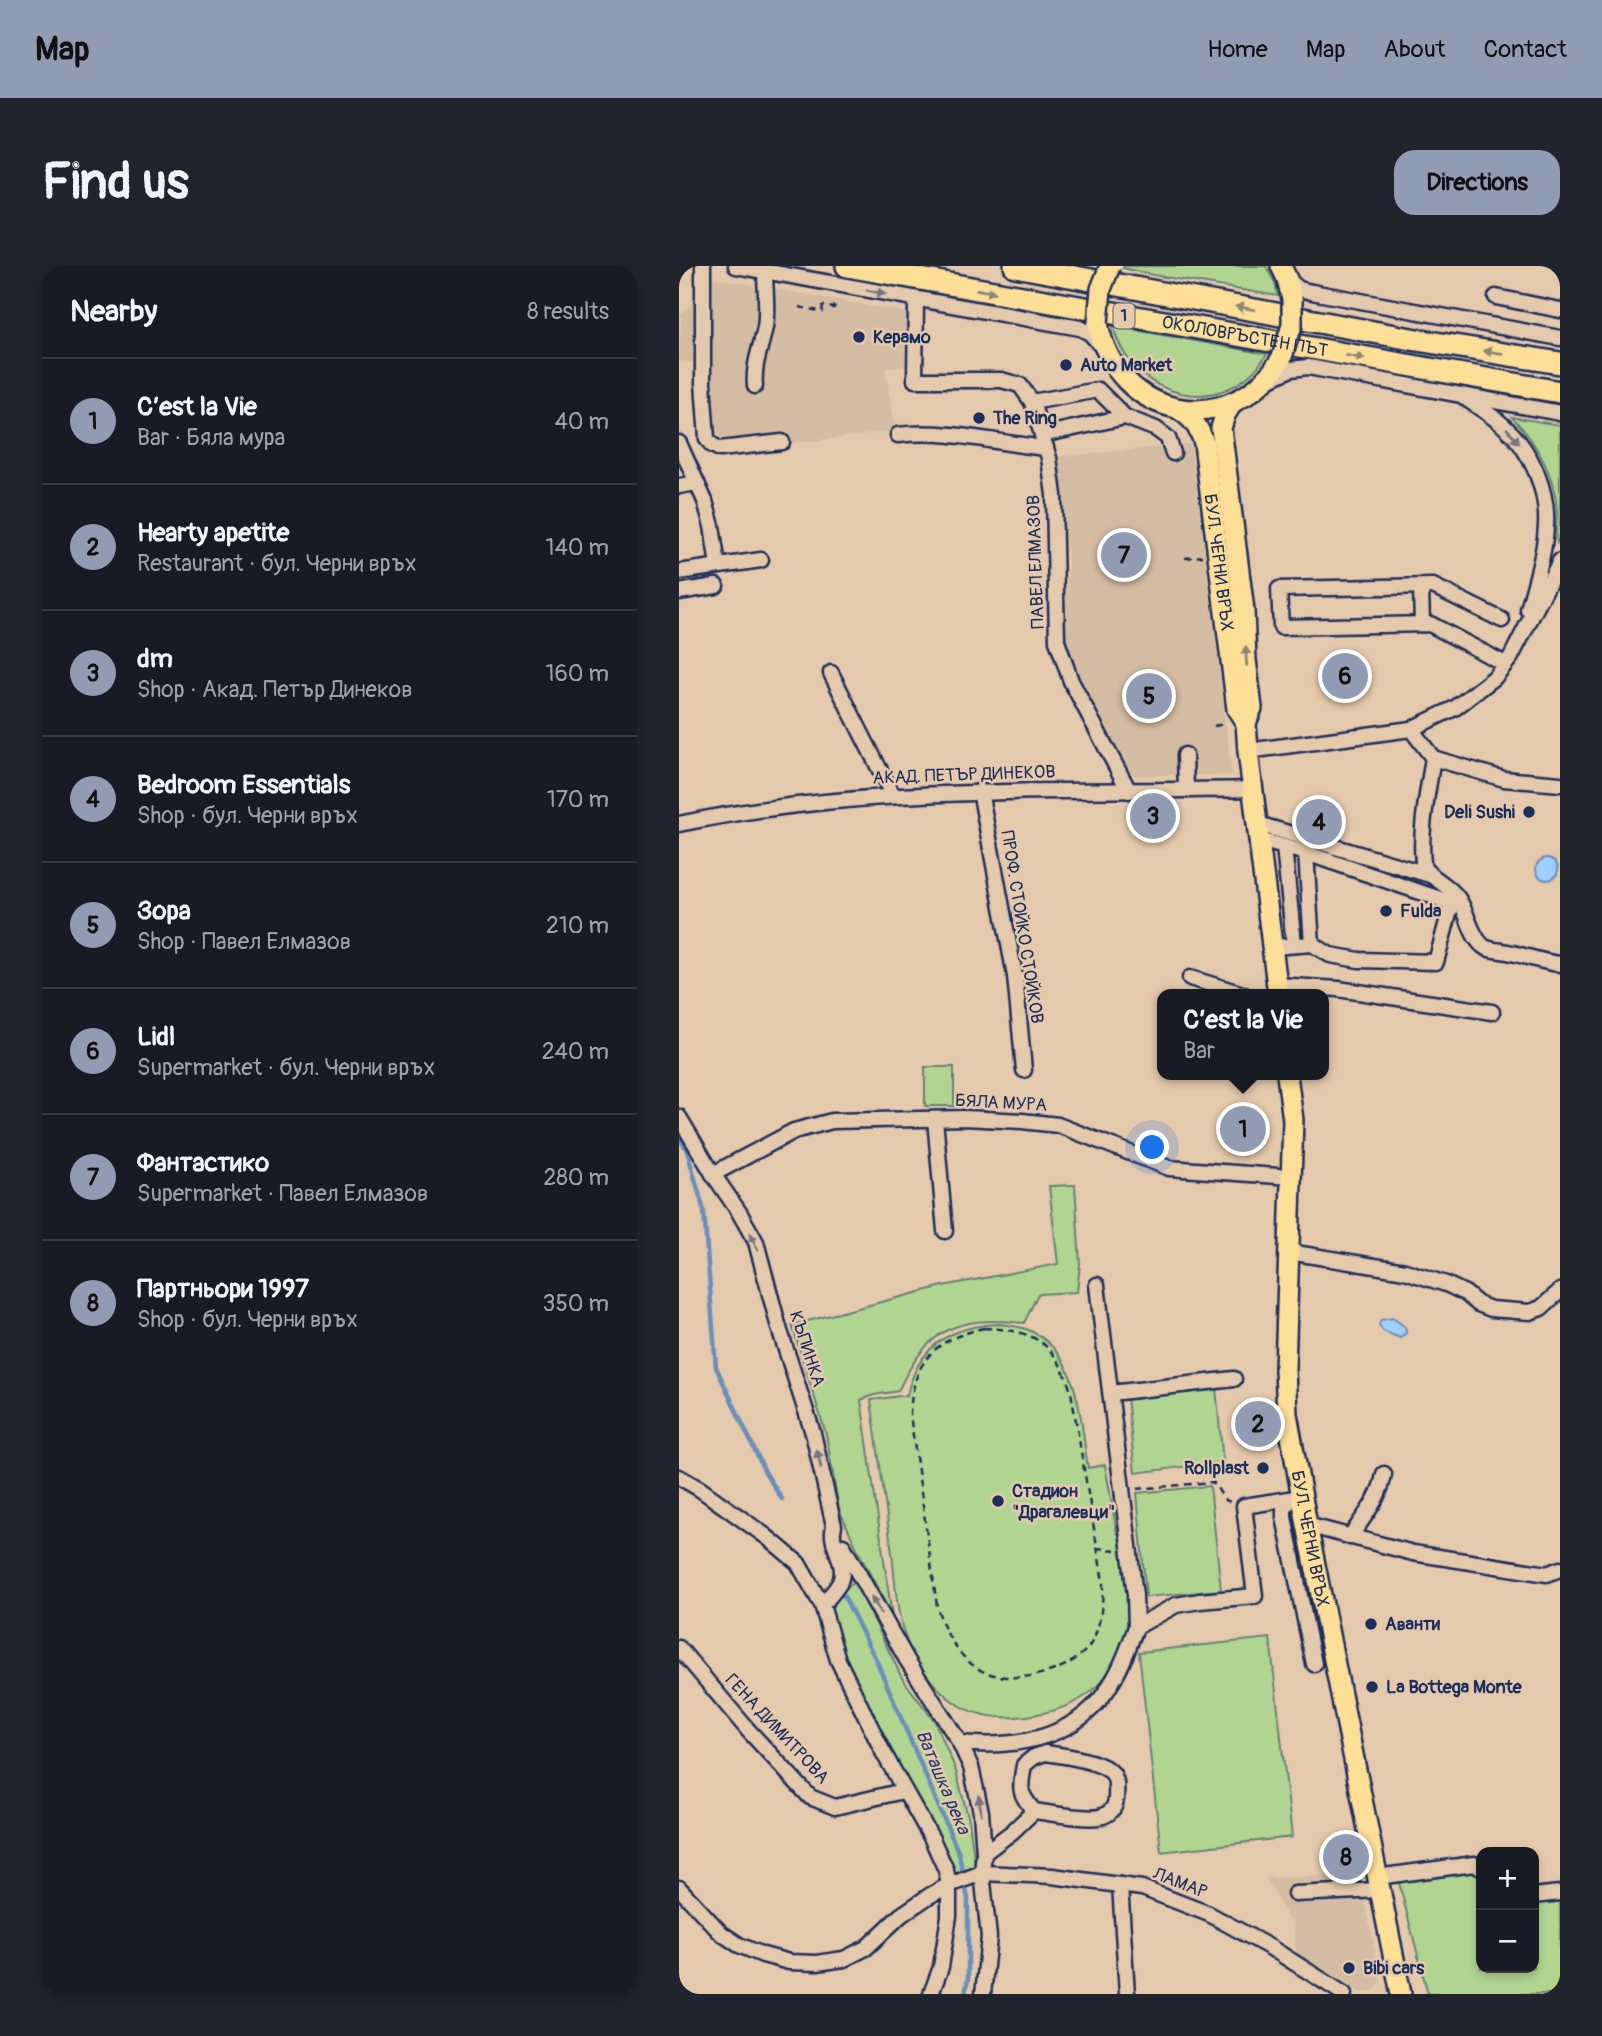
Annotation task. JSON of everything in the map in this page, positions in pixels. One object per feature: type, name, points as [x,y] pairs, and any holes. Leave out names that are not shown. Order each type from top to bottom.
[{"type":"highway","name":"ОКОЛОВРЪСТЕН ПЪТ","points":[[847,266],[1560,392]]},
{"type":"highway","name":"ОКОЛОВРЪСТЕН ПЪТ","points":[[1015,266],[1417,340],[1560,363]]},
{"type":"main road","points":[[1110,266],[1101,289],[1098,323],[1106,352],[1120,374],[1136,390],[1158,403],[1178,409],[1210,409],[1233,402],[1247,396],[1265,381],[1282,357],[1292,325],[1292,299],[1284,273]]},
{"type":"main road","name":"БУЛ. ЧЕРНИ ВРЪХ","points":[[1233,402],[1221,428],[1244,611],[1252,708],[1246,723],[1248,751],[1277,989]]},
{"type":"main road","name":"БУЛ. ЧЕРНИ ВРЪХ","points":[[1178,409],[1194,421],[1204,443],[1237,709],[1246,723]]},
{"type":"main road","name":"БУЛ. ЧЕРНИ ВРЪХ","points":[[1288,1080],[1293,1120],[1286,1395],[1296,1498],[1307,1525],[1401,1994]]},
{"type":"street","points":[[703,266],[703,383],[707,439],[720,449],[782,442]]},
{"type":"street","points":[[736,266],[1080,328],[1090,333],[1106,352]]},
{"type":"street","points":[[755,386],[755,361],[765,326],[765,271]]},
{"type":"street","points":[[1284,273],[1299,289],[1560,338]]},
{"type":"street","points":[[1496,297],[1560,310]]},
{"type":"street","points":[[916,300],[915,380],[1001,380],[1020,385],[1032,402],[1098,390],[1125,417],[1156,429],[1168,438],[1173,453]]},
{"type":"street","name":"ОКОЛОВРЪСТЕН ПЪТ","points":[[1265,381],[1301,367],[1560,413]]},
{"type":"street","points":[[1459,395],[1487,412],[1510,432],[1525,452],[1539,481],[1546,527],[1524,632]]},
{"type":"street","name":"ПАВЕЛ ЕЛМАЗОВ","points":[[1032,402],[1044,441],[1054,495],[1057,641],[1071,681],[1129,790]]},
{"type":"street","points":[[898,435],[919,432],[1044,441],[1125,417]]},
{"type":"street","points":[[679,443],[705,501],[718,566]]},
{"type":"street","points":[[679,486],[697,484]]},
{"type":"street","points":[[679,572],[761,559]]},
{"type":"street","points":[[1248,751],[1411,729],[1455,708],[1494,678],[1511,657],[1560,561]]},
{"type":"street","points":[[679,592],[716,586]]},
{"type":"street","points":[[1502,620],[1433,586],[1279,589],[1281,627],[1430,624],[1505,664]]},
{"type":"street","points":[[1421,587],[1422,624]]},
{"type":"street","points":[[831,673],[893,796]]},
{"type":"street","points":[[1411,729],[1433,758],[1504,779],[1560,784]]},
{"type":"street","points":[[1185,755],[1186,790]]},
{"type":"street","points":[[1433,758],[1426,801],[1422,858],[1424,869],[1459,899],[1482,946],[1560,964]]},
{"type":"street","name":"АКАД. ПЕТЪР ДИНЕКОВ","points":[[679,824],[741,812],[893,796],[980,791],[1253,789]]},
{"type":"street","name":"ПРОФ. СТОЙКО СТОЙКОВ","points":[[980,791],[1015,976],[1024,1070]]},
{"type":"street","points":[[1259,832],[1431,875]]},
{"type":"street","points":[[1259,832],[1284,847],[1452,903],[1436,962],[1359,960],[1330,955],[1312,944],[1273,947]]},
{"type":"street","points":[[1284,847],[1294,945]]},
{"type":"street","points":[[1306,853],[1312,944]]},
{"type":"street","points":[[1190,978],[1226,989]]},
{"type":"street","points":[[1329,989],[1492,1012]]},
{"type":"street","name":"КЪПИНКА","points":[[679,1117],[739,1212],[759,1251],[779,1328],[813,1433],[834,1526],[833,1541],[842,1564],[839,1585],[822,1605]]},
{"type":"street","points":[[935,1119],[946,1231]]},
{"type":"street","name":"БЯЛА МУРА","points":[[713,1174],[794,1131],[832,1121],[935,1119],[1022,1121],[1058,1125],[1169,1168],[1291,1177]]},
{"type":"street","points":[[1289,1252],[1405,1271],[1446,1284],[1491,1309],[1529,1312],[1541,1308],[1560,1292]]},
{"type":"street","points":[[960,1743],[981,1745],[1022,1742],[1068,1728],[1095,1706],[1111,1685],[1136,1627],[1135,1595],[1097,1284]]},
{"type":"street","points":[[1111,1393],[1234,1379]]},
{"type":"street","points":[[1350,1537],[1377,1499],[1384,1474]]},
{"type":"street","points":[[679,1478],[700,1489],[798,1563],[822,1605],[838,1660],[903,1791],[941,1857],[952,1884],[941,1967],[930,1994]]},
{"type":"street","points":[[1136,1627],[1177,1605],[1255,1596],[1244,1506],[1296,1498]]},
{"type":"street","points":[[1296,1498],[1284,1510],[1284,1517],[1314,1664]]},
{"type":"street","points":[[1307,1525],[1413,1553],[1547,1574],[1560,1569]]},
{"type":"street","points":[[834,1526],[845,1551],[902,1652],[960,1743],[971,1767],[977,1788],[983,1853],[978,1875],[989,1937],[983,1994]]},
{"type":"street","name":"ГЕНА ДИМИТРОВА","points":[[679,1648],[748,1730],[810,1797],[835,1807],[903,1791]]},
{"type":"street","points":[[1061,1755],[1068,1728]]},
{"type":"street","points":[[1045,1753],[1061,1755],[1101,1766],[1111,1772],[1116,1781],[1115,1805],[1109,1813],[1097,1818],[1034,1811],[1020,1789],[1024,1765],[1034,1757],[1045,1753]]},
{"type":"street","points":[[983,1853],[1012,1832],[1034,1811]]},
{"type":"street","points":[[1295,1894],[1379,1884],[1476,1865]]},
{"type":"street","points":[[679,1888],[721,1933],[739,1945],[789,1962],[817,1963],[844,1959],[866,1948],[901,1915],[929,1896],[978,1875]]},
{"type":"street","name":"ЛАМАР","points":[[978,1875],[1052,1877],[1142,1888],[1209,1914],[1271,1948],[1344,1994]]},
{"type":"street","points":[[1121,1885],[1127,1994]]},
{"type":"street","points":[[1539,1896],[1560,1894]]},
{"type":"path","points":[[799,307],[823,311],[824,306],[834,308],[835,303]]},
{"type":"path","points":[[1185,558],[1209,556]]},
{"type":"path","points":[[1214,726],[1225,724]]},
{"type":"path","points":[[984,1328],[1025,1333],[1039,1340],[1049,1350],[1066,1376],[1071,1392],[1103,1582],[1097,1627],[1084,1653],[1059,1669],[1020,1677],[990,1675],[977,1668],[955,1647],[945,1631],[937,1606],[910,1414],[913,1382],[926,1358],[947,1340],[984,1328]]},
{"type":"path","points":[[1133,1490],[1213,1482],[1225,1500],[1244,1506]]},
{"type":"shaded area","points":[[698,275],[909,313],[913,367],[885,368],[896,431],[786,444],[785,434],[722,438],[698,418],[693,363],[679,360],[681,314],[692,303]]},
{"type":"shaded area","points":[[1191,444],[1232,775],[1129,775],[1078,681],[1066,635],[1068,555],[1056,457]]},
{"type":"shaded area","points":[[1360,1875],[1381,1983],[1373,1991],[1361,1993],[1296,1953],[1293,1920],[1288,1919],[1266,1878]]},
{"type":"green space","points":[[1266,266],[1278,296],[1153,275],[1123,268]]},
{"type":"green space","points":[[1113,326],[1267,354],[1249,375],[1228,389],[1205,395],[1181,393],[1159,385],[1139,371],[1123,351]]},
{"type":"green space","points":[[1512,417],[1560,425],[1560,537],[1557,543],[1557,510],[1548,472],[1529,437]]},
{"type":"green space","points":[[925,1067],[954,1067],[954,1106],[925,1106]]},
{"type":"green space","points":[[1075,1185],[1080,1264],[1077,1292],[1038,1294],[1024,1323],[980,1322],[946,1331],[920,1353],[898,1391],[861,1400],[892,1616],[839,1509],[826,1434],[792,1325],[943,1286],[1058,1264],[1049,1186]]},
{"type":"green space","name":"Стадион \"Драгалевци\"","points":[[999,1324],[1026,1329],[1044,1339],[1067,1369],[1079,1408],[1088,1468],[1105,1465],[1117,1533],[1122,1533],[1129,1594],[1129,1618],[1122,1646],[1107,1675],[1097,1686],[1072,1704],[1056,1710],[1017,1717],[981,1714],[965,1709],[951,1700],[926,1674],[908,1644],[898,1606],[871,1400],[907,1395],[919,1364],[928,1352],[951,1334]]},
{"type":"green space","points":[[1216,1388],[1223,1462],[1135,1473],[1127,1397]]},
{"type":"green space","points":[[1210,1486],[1221,1590],[1146,1597],[1137,1493]]},
{"type":"green space","points":[[855,1581],[902,1678],[935,1722],[955,1768],[969,1820],[975,1866],[952,1875],[939,1836],[882,1738],[836,1639],[827,1605]]},
{"type":"green space","points":[[1270,1638],[1292,1837],[1161,1852],[1139,1652]]},
{"type":"green space","points":[[1476,1869],[1476,1973],[1539,1973],[1539,1887],[1560,1885],[1560,1994],[1428,1994],[1397,1875]]},
{"type":"water","points":[[1547,858],[1555,861],[1558,869],[1555,877],[1547,880],[1539,877],[1536,869],[1539,861]]},
{"type":"water","points":[[1393,1318],[1405,1327],[1406,1333],[1400,1338],[1383,1331],[1379,1325],[1381,1320]]},
{"type":"waterway","name":"Ваташка река","points":[[679,1137],[687,1151],[704,1211],[716,1367],[765,1472],[782,1499]]},
{"type":"waterway","name":"Ваташка река","points":[[842,1592],[878,1664],[959,1854],[968,1899],[968,1979],[965,1994]]},
{"type":"place","name":"Керамо","points":[[859,337]]},
{"type":"place","name":"Auto Market","points":[[1066,365]]},
{"type":"place","name":"The Ring","points":[[979,418]]},
{"type":"place","name":"Фантастико","points":[[1124,555]]},
{"type":"place","name":"Lidl","points":[[1345,676]]},
{"type":"place","name":"Зора","points":[[1149,696]]},
{"type":"place","name":"Deli Sushi","points":[[1529,812]]},
{"type":"place","name":"dm","points":[[1153,816]]},
{"type":"place","name":"Bedroom Essentials","points":[[1319,822]]},
{"type":"place","name":"Fulda","points":[[1386,911]]},
{"type":"place","name":"C’est la Vie","points":[[1243,1129]]},
{"type":"place","name":"Hearty apetite","points":[[1258,1424]]},
{"type":"place","name":"Rollplast","points":[[1263,1468]]},
{"type":"place","name":"Стадион \"Драгалевци\"","points":[[998,1501]]},
{"type":"place","name":"Аванти","points":[[1371,1624]]},
{"type":"place","name":"La Bottega Monte","points":[[1372,1687]]},
{"type":"place","name":"Партньори 1997","points":[[1346,1857]]},
{"type":"place","name":"Bibi cars","points":[[1349,1968]]}]
